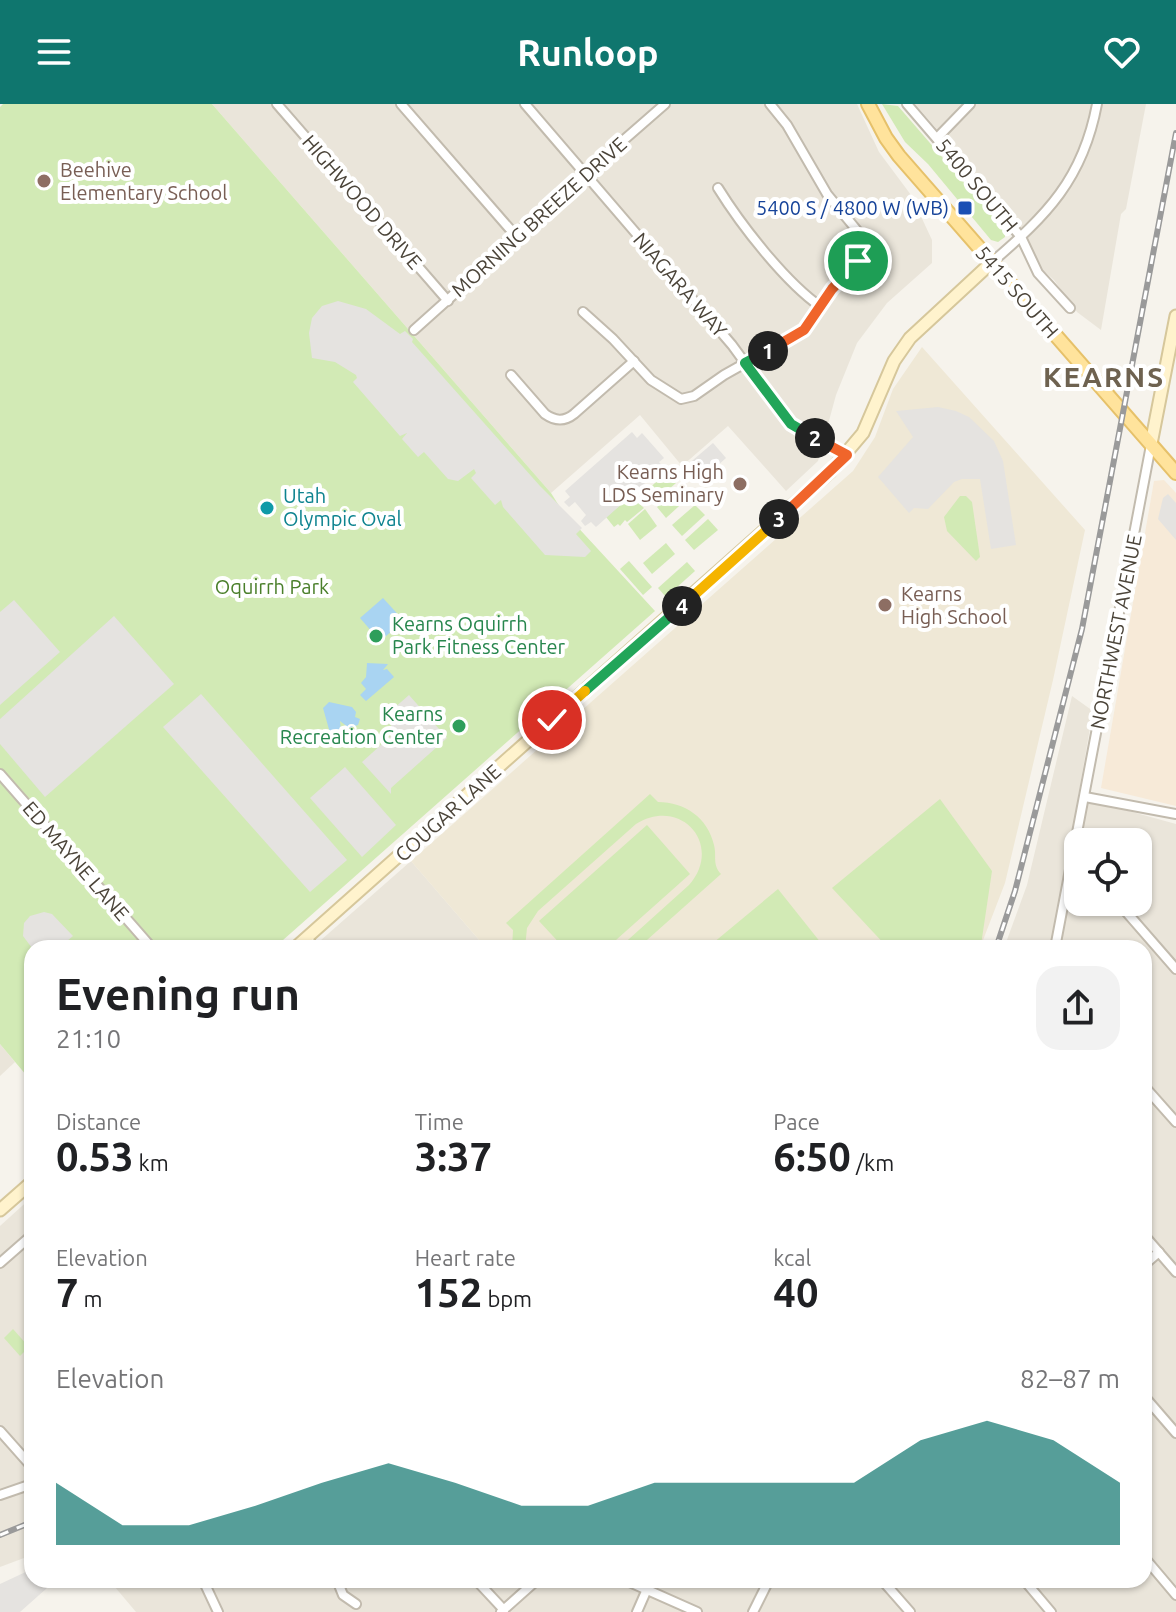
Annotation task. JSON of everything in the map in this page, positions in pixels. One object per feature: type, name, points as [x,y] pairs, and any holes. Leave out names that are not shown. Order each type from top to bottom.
[{"type":"main road","name":"5415 SOUTH","points":[[868,104],[899,156],[1176,473]]},
{"type":"main road","name":"COUGAR LANE","points":[[305,940],[756,540],[847,455],[863,433],[894,361],[910,338],[991,263]]},
{"type":"main road","name":"NORTHWEST AVENUE","points":[[1151,444],[1176,316]]},
{"type":"main road","points":[[0,1210],[24,1189]]},
{"type":"street","name":"HIGHWOOD DRIVE","points":[[277,104],[448,301]]},
{"type":"street","points":[[401,104],[515,235]]},
{"type":"street","name":"NIAGARA WAY","points":[[525,104],[745,363],[791,424],[847,455]]},
{"type":"street","points":[[649,104],[656,112]]},
{"type":"street","name":"MORNING BREEZE DRIVE","points":[[414,330],[515,235],[665,104]]},
{"type":"street","points":[[583,312],[659,386],[671,395],[686,399],[797,336],[811,323],[838,282],[869,245],[827,194],[787,125],[770,104]]},
{"type":"street","name":"5400 SOUTH","points":[[907,104],[1021,237],[1038,273],[1070,308]]},
{"type":"street","points":[[937,138],[970,104]]},
{"type":"street","points":[[991,263],[1055,202],[1077,168],[1090,137],[1097,104]]},
{"type":"street","points":[[718,188],[736,216],[800,290],[821,307]]},
{"type":"street","points":[[511,375],[545,414],[552,419],[563,420],[574,414],[634,361]]},
{"type":"street","name":"NORTHWEST AVENUE","points":[[1079,828],[1151,444]]},
{"type":"street","name":"ED MAYNE LANE","points":[[0,774],[145,940]]},
{"type":"street","points":[[1085,797],[1176,814]]},
{"type":"street","name":"NORTHWEST AVENUE","points":[[1057,940],[1064,901]]},
{"type":"street","points":[[1130,916],[1151,940]]},
{"type":"street","points":[[1152,941],[1176,969]]},
{"type":"street","points":[[1152,1095],[1176,1122]]},
{"type":"street","points":[[1,1259],[24,1241]]},
{"type":"street","points":[[1152,1244],[1176,1272]]},
{"type":"street","points":[[1152,1258],[1159,1252]]},
{"type":"street","points":[[1152,1405],[1176,1433]]},
{"type":"street","points":[[0,1431],[24,1458]]},
{"type":"street","points":[[0,1483],[4,1494],[24,1487]]},
{"type":"street","points":[[1152,1566],[1176,1595]]},
{"type":"street","points":[[207,1588],[218,1612]]},
{"type":"street","points":[[340,1588],[343,1595],[356,1604]]},
{"type":"street","points":[[483,1588],[502,1611],[528,1588]]},
{"type":"street","points":[[642,1588],[697,1612]]},
{"type":"street","points":[[753,1612],[765,1588]]},
{"type":"street","points":[[889,1588],[910,1612]]},
{"type":"street","points":[[1031,1588],[1051,1612]]},
{"type":"street","points":[[637,1612],[646,1590]]},
{"type":"shaded area","points":[[212,104],[857,104],[879,152],[911,195],[932,240],[932,263],[887,303],[857,343],[836,395],[818,461],[786,491],[728,426],[682,466],[640,415],[551,493]]},
{"type":"shaded area","points":[[915,104],[1146,104],[1126,209],[1121,214],[1101,330],[1077,312],[1043,270],[1016,221]]},
{"type":"shaded area","points":[[338,301],[366,309],[400,334],[405,331],[413,339],[412,342],[540,486],[582,528],[576,534],[591,551],[585,557],[545,555],[503,507],[501,500],[495,505],[471,478],[476,473],[474,469],[458,481],[448,479],[424,452],[418,457],[402,439],[407,433],[400,436],[353,382],[356,375],[335,362],[312,358],[309,333],[312,318],[322,306]]},
{"type":"shaded area","name":"Kearns High School","points":[[922,347],[1085,530],[1005,883],[983,940],[479,940],[411,861],[853,471],[875,437],[893,389]]},
{"type":"shaded area","points":[[938,407],[969,417],[994,441],[1003,461],[1016,545],[991,549],[980,479],[954,482],[928,509],[914,508],[909,513],[878,477],[913,437],[896,411]]},
{"type":"shaded area","points":[[632,432],[637,438],[642,433],[664,458],[659,462],[663,467],[596,527],[591,522],[585,526],[581,521],[586,515],[575,502],[569,507],[564,502],[570,497],[565,491]]},
{"type":"shaded area","points":[[713,443],[726,458],[699,482],[686,466]]},
{"type":"shaded area","points":[[1164,480],[1176,493],[1176,806],[1101,788],[1154,481]]},
{"type":"shaded area","points":[[1168,494],[1176,503],[1176,540],[1158,519],[1163,498]]},
{"type":"shaded area","points":[[14,600],[60,652],[0,705],[0,612]]},
{"type":"shaded area","points":[[114,616],[174,684],[45,797],[0,744],[0,719]]},
{"type":"shaded area","points":[[201,694],[347,860],[310,892],[163,727]]},
{"type":"shaded area","points":[[409,695],[447,738],[391,788],[391,794],[362,762],[392,735],[389,730],[393,709]]},
{"type":"shaded area","points":[[1072,696],[1093,711],[1078,797],[1176,824],[1176,1612],[136,1612],[116,1588],[1152,1588],[1152,940],[1007,940],[1027,885]]},
{"type":"shaded area","points":[[345,767],[396,825],[362,857],[310,798]]},
{"type":"shaded area","points":[[411,861],[479,940],[321,940]]},
{"type":"shaded area","points":[[44,912],[52,914],[73,936],[68,940],[26,940],[23,936],[24,923],[30,916]]},
{"type":"shaded area","points":[[0,1044],[15,1062],[0,1076]]},
{"type":"shaded area","points":[[24,1204],[24,1558],[0,1567],[0,1226]]},
{"type":"shaded area","points":[[24,1573],[24,1588],[47,1588],[20,1612],[0,1612],[0,1584]]},
{"type":"green space","name":"Oquirrh Park","points":[[3,104],[212,104],[551,493],[561,509],[655,611],[283,940],[24,940],[24,1072],[0,1044],[0,107]]},
{"type":"green space","points":[[882,104],[898,106],[1005,230],[1005,237],[998,242],[991,240],[928,164],[905,142]]},
{"type":"green space","points":[[667,472],[676,483],[653,503],[644,493]]},
{"type":"green space","points":[[680,487],[689,497],[666,518],[657,507]]},
{"type":"green space","points":[[631,496],[644,508],[627,522],[625,520],[614,527],[606,517]]},
{"type":"green space","points":[[960,496],[966,496],[972,502],[980,557],[976,561],[947,531],[944,517]]},
{"type":"green space","points":[[695,505],[705,515],[682,536],[672,525]]},
{"type":"green space","points":[[645,509],[657,526],[640,540],[628,524]]},
{"type":"green space","points":[[708,519],[718,530],[694,550],[685,540]]},
{"type":"green space","points":[[666,543],[675,554],[652,574],[643,563]]},
{"type":"green space","points":[[629,561],[652,587],[643,595],[620,569]]},
{"type":"green space","points":[[687,562],[695,571],[666,597],[658,588]]},
{"type":"green space","points":[[650,794],[658,802],[677,805],[694,813],[711,835],[721,874],[647,940],[628,940],[689,885],[699,870],[702,855],[692,829],[682,820],[668,816],[653,817],[636,824],[538,911],[527,928],[526,940],[512,940],[513,930],[506,923]]},
{"type":"green space","points":[[940,799],[992,871],[982,940],[881,940],[832,888]]},
{"type":"green space","points":[[647,825],[690,874],[616,940],[557,940],[539,921]]},
{"type":"green space","points":[[778,889],[819,940],[717,940]]},
{"type":"green space","points":[[13,1329],[24,1341],[24,1352],[20,1356],[4,1338]]},
{"type":"water","points":[[383,598],[404,621],[380,641],[360,618]]},
{"type":"water","points":[[367,663],[388,664],[383,670],[387,669],[394,677],[366,701],[360,695],[366,689],[361,683],[366,677]]},
{"type":"water","points":[[329,702],[352,707],[355,717],[360,719],[358,725],[349,728],[340,721],[341,731],[330,733],[323,708]]},
{"type":"railway","points":[[999,940],[1015,891],[1082,629],[1176,133]]},
{"type":"railway","points":[[0,1535],[24,1525]]},
{"type":"place","name":"Beehive Elementary School","points":[[44,181]]},
{"type":"place","name":"5400 S / 4800 W (WB)","points":[[965,208]]},
{"type":"place","name":"Kearns High LDS Seminary","points":[[740,484]]},
{"type":"place","name":"Utah Olympic Oval","points":[[267,508]]},
{"type":"place","name":"Kearns High School","points":[[885,605]]},
{"type":"place","name":"Kearns Oquirrh Park Fitness Center","points":[[376,636]]},
{"type":"place","name":"Kearns Recreation Center","points":[[459,726]]},
{"type":"district","name":"KEARNS","points":[[1104,377]]},
{"type":"route","points":[[552,720],[774,524],[847,455],[791,424],[745,363],[804,330],[832,289],[858,261]]}]
